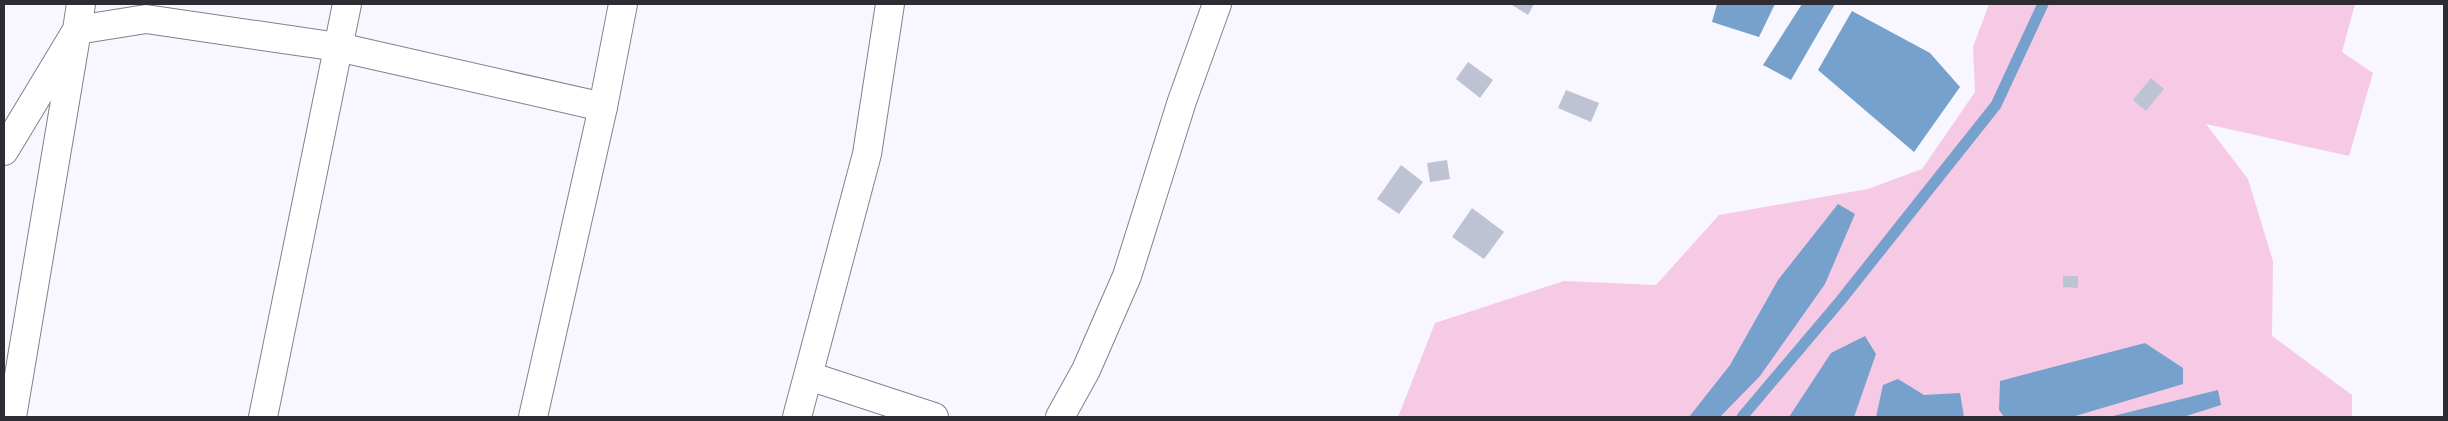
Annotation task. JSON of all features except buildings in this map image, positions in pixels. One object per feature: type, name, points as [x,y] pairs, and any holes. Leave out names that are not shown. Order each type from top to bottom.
[{"type":"street","points":[[12,417],[81,4]]},
{"type":"street","points":[[263,417],[347,4]]},
{"type":"street","points":[[534,417],[603,107],[623,4]]},
{"type":"street","points":[[797,417],[867,154],[890,4]]},
{"type":"street","points":[[1060,417],[1086,370],[1127,276],[1182,101],[1217,4]]},
{"type":"street","points":[[4,150],[77,30],[146,19],[338,48],[603,107]]},
{"type":"street","points":[[809,376],[934,417]]},
{"type":"shaded area","points":[[1989,4],[2355,4],[2342,52],[2373,73],[2349,156],[2206,124],[2248,179],[2273,261],[2272,336],[2352,395],[2352,417],[1398,417],[1435,323],[1564,281],[1656,285],[1719,215],[1868,189],[1922,169],[1975,92],[1973,47]]},
{"type":"water","points":[[1717,4],[1775,4],[1759,37],[1712,22]]},
{"type":"water","points":[[1802,4],[1835,4],[1791,80],[1763,65]]},
{"type":"water","points":[[1852,11],[1930,53],[1960,87],[1914,152],[1818,70]]},
{"type":"water","points":[[1838,204],[1855,214],[1825,284],[1760,376],[1720,417],[1689,417],[1730,365],[1778,280]]},
{"type":"water","points":[[1865,336],[1876,354],[1854,417],[1789,417],[1831,353]]},
{"type":"water","points":[[2145,343],[2183,368],[2183,384],[2072,417],[2004,417],[1999,410],[2000,381]]},
{"type":"water","points":[[1898,379],[1924,395],[1960,393],[1964,417],[1876,417],[1883,385]]},
{"type":"water","points":[[2218,390],[2221,405],[2183,417],[2109,417]]},
{"type":"waterway","points":[[1742,417],[1841,300],[1996,105],[2043,4]]}]
